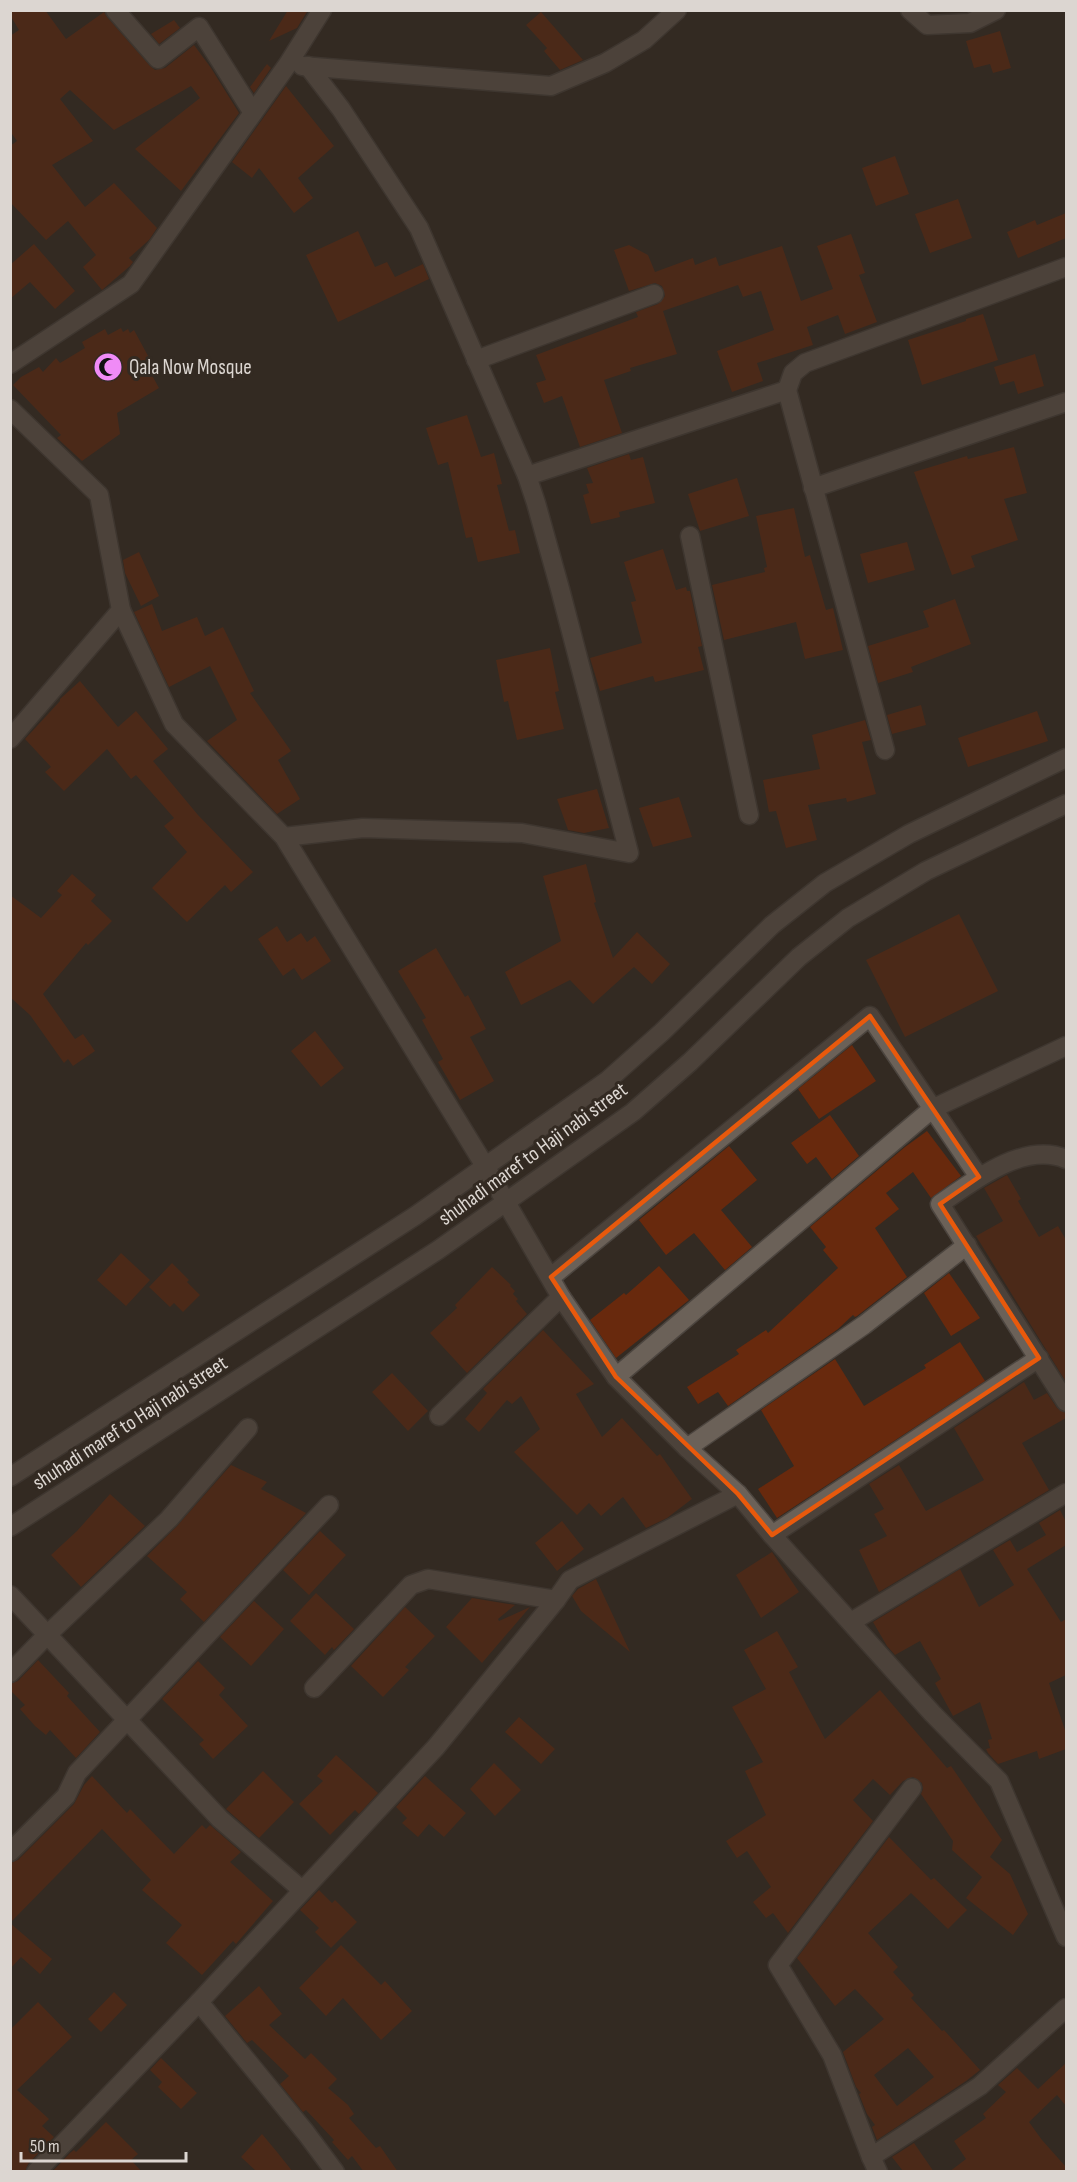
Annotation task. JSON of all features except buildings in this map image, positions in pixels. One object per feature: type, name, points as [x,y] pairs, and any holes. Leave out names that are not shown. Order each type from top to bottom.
[{"type":"street","points":[[115,10],[158,59],[200,27],[253,113]]},
{"type":"street","points":[[10,364],[131,284],[288,64],[322,10]]},
{"type":"street","points":[[288,64],[551,86],[605,63],[644,40],[677,10]]},
{"type":"street","points":[[910,10],[927,25],[970,23],[996,10]]},
{"type":"street","points":[[284,837],[363,828],[522,833],[629,853],[548,546],[527,476],[419,228],[341,109],[308,66]]},
{"type":"street","points":[[885,750],[787,390],[793,373],[805,363],[1066,267]]},
{"type":"street","points":[[476,360],[654,294]]},
{"type":"street","points":[[527,476],[787,390]]},
{"type":"street","points":[[813,488],[1066,402]]},
{"type":"street","points":[[10,409],[99,495],[121,610],[174,724],[284,837],[485,1166],[561,1297],[616,1377],[687,1448],[738,1494],[932,1713],[999,1781],[1066,1937]]},
{"type":"street","points":[[690,536],[748,815]]},
{"type":"street","points":[[10,739],[121,610]]},
{"type":"street","points":[[10,1478],[415,1216],[608,1080],[662,1032],[772,925],[825,883],[909,834],[1066,758]]},
{"type":"street","name":"shuhadi maref to Haji nabi street","points":[[10,1527],[438,1250],[633,1112],[690,1062],[799,957],[848,918],[926,871],[1066,804]]},
{"type":"street","points":[[551,1277],[870,1016],[979,1177]]},
{"type":"street","points":[[616,1377],[933,1109],[1066,1046]]},
{"type":"street","points":[[1066,1159],[1057,1155],[1033,1154],[979,1177],[940,1204],[1066,1402]]},
{"type":"street","points":[[687,1448],[864,1325],[967,1245]]},
{"type":"street","points":[[439,1416],[561,1297]]},
{"type":"street","points":[[772,1535],[1039,1358]]},
{"type":"street","points":[[10,1673],[169,1519],[248,1428]]},
{"type":"street","points":[[851,1622],[1066,1492]]},
{"type":"street","points":[[36,2172],[199,2002],[436,1747],[570,1580],[738,1494]]},
{"type":"street","points":[[10,1852],[66,1796],[77,1773],[328,1505]]},
{"type":"street","points":[[314,1688],[411,1585],[418,1581],[428,1579],[556,1600]]},
{"type":"street","points":[[10,1594],[220,1819],[302,1890]]},
{"type":"street","points":[[912,1788],[778,1965],[832,2055],[874,2164],[980,2086],[1066,2008]]},
{"type":"street","points":[[199,2002],[335,2172]]},
{"type":"highlighted area","points":[[870,1016],[979,1177],[940,1204],[1039,1358],[772,1535],[738,1494],[616,1377],[551,1277]]},
{"type":"place","name":"Qala Now Mosque","points":[[108,367]]}]
